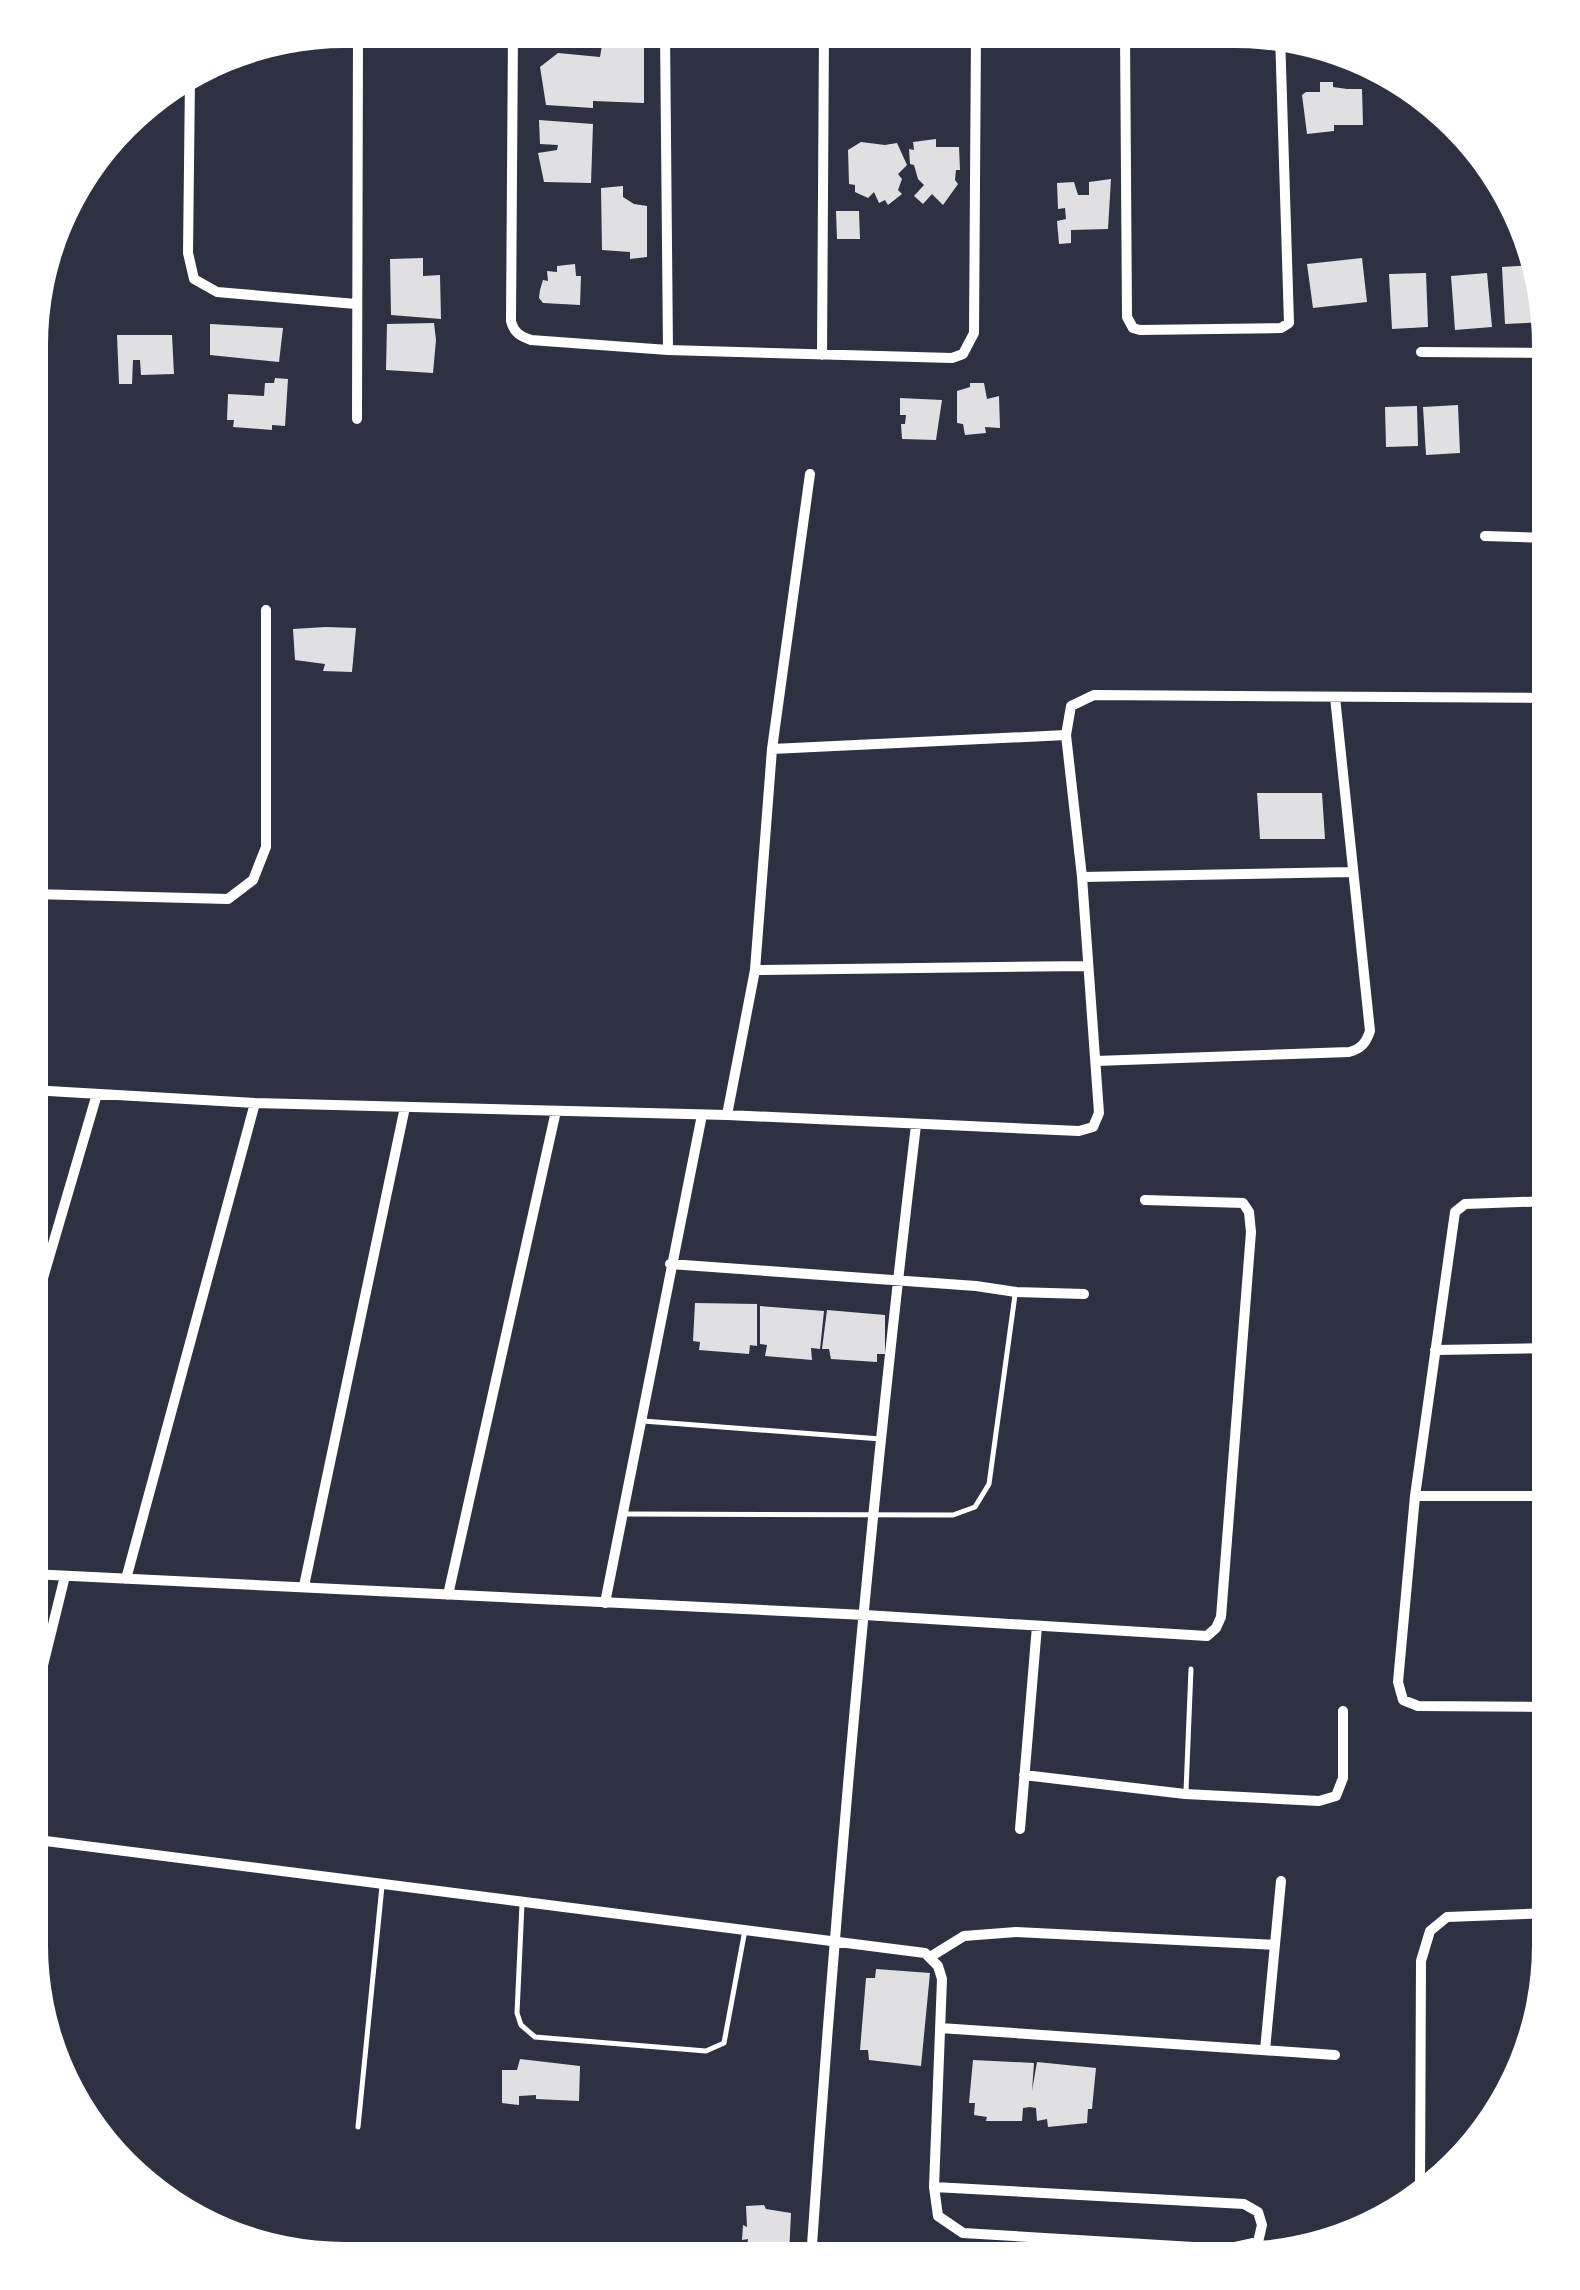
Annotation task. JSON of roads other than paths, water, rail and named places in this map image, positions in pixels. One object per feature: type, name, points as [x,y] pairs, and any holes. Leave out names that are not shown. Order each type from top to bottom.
[{"type":"street","points":[[357,419],[358,48]]},
{"type":"street","points":[[512,48],[513,330],[531,340],[668,350],[952,358],[963,354],[974,333],[976,48]]},
{"type":"street","points":[[665,48],[668,350]]},
{"type":"street","points":[[822,356],[824,48]]},
{"type":"street","points":[[1124,48],[1127,317],[1133,328],[1140,330],[1282,328],[1289,323],[1281,51]]},
{"type":"street","points":[[190,91],[188,253],[194,279],[216,292],[356,304]]},
{"type":"street","points":[[1421,352],[1532,353]]},
{"type":"street","points":[[727,1116],[755,970],[772,748],[810,474]]},
{"type":"street","points":[[1486,536],[1532,537]]},
{"type":"street","points":[[48,894],[228,899],[253,880],[266,847],[266,610]]},
{"type":"street","points":[[48,1091],[255,1103],[702,1115],[1079,1131],[1093,1127],[1099,1113],[1082,877],[1066,735],[1071,706],[1094,695],[1532,698]]},
{"type":"street","points":[[1096,1062],[1358,1050],[1370,1031],[1335,697]]},
{"type":"street","points":[[772,748],[1066,735]]},
{"type":"street","points":[[1082,877],[1352,872]]},
{"type":"street","points":[[755,970],[1086,966]]},
{"type":"street","points":[[48,1261],[97,1094]]},
{"type":"street","points":[[126,1579],[255,1103]]},
{"type":"street","points":[[304,1586],[405,1106]]},
{"type":"street","points":[[448,1594],[556,1111]]},
{"type":"street","points":[[605,1604],[702,1115]]},
{"type":"street","points":[[812,2242],[833,1941],[881,1438],[916,1125]]},
{"type":"street","points":[[48,1575],[1207,1636],[1221,1617],[1252,1232],[1249,1212],[1243,1204],[1145,1200]]},
{"type":"street","points":[[1532,1202],[1465,1204],[1455,1212],[1416,1496],[1398,1682],[1403,1700],[1418,1706],[1532,1707]]},
{"type":"street","points":[[670,1264],[1084,1294]]},
{"type":"street","points":[[1435,1350],[1532,1348]]},
{"type":"street","points":[[1416,1496],[1532,1496]]},
{"type":"street","points":[[48,1645],[65,1576]]},
{"type":"street","points":[[1020,1828],[1037,1626]]},
{"type":"street","points":[[1024,1775],[1186,1794],[1319,1801],[1336,1796],[1343,1778],[1343,1710]]},
{"type":"street","points":[[48,1841],[930,1956],[942,1980],[934,2187],[938,2216],[963,2233],[1111,2242]]},
{"type":"street","points":[[1265,2050],[1281,1881]]},
{"type":"street","points":[[1420,2177],[1421,1961],[1430,1931],[1438,1922],[1458,1916],[1532,1914]]},
{"type":"street","points":[[930,1956],[964,1936],[1016,1932],[1275,1944]]},
{"type":"street","points":[[940,2028],[1335,2055]]},
{"type":"street","points":[[934,2187],[1244,2204],[1258,2212],[1262,2225],[1258,2242]]},
{"type":"lane","points":[[622,1514],[954,1515],[975,1507],[989,1484],[1016,1292]]},
{"type":"lane","points":[[640,1421],[881,1438]]},
{"type":"lane","points":[[1186,1794],[1191,1669]]},
{"type":"lane","points":[[358,2126],[382,1883]]},
{"type":"lane","points":[[522,1901],[518,2012],[520,2025],[535,2038],[706,2051],[724,2043],[745,1930]]}]
